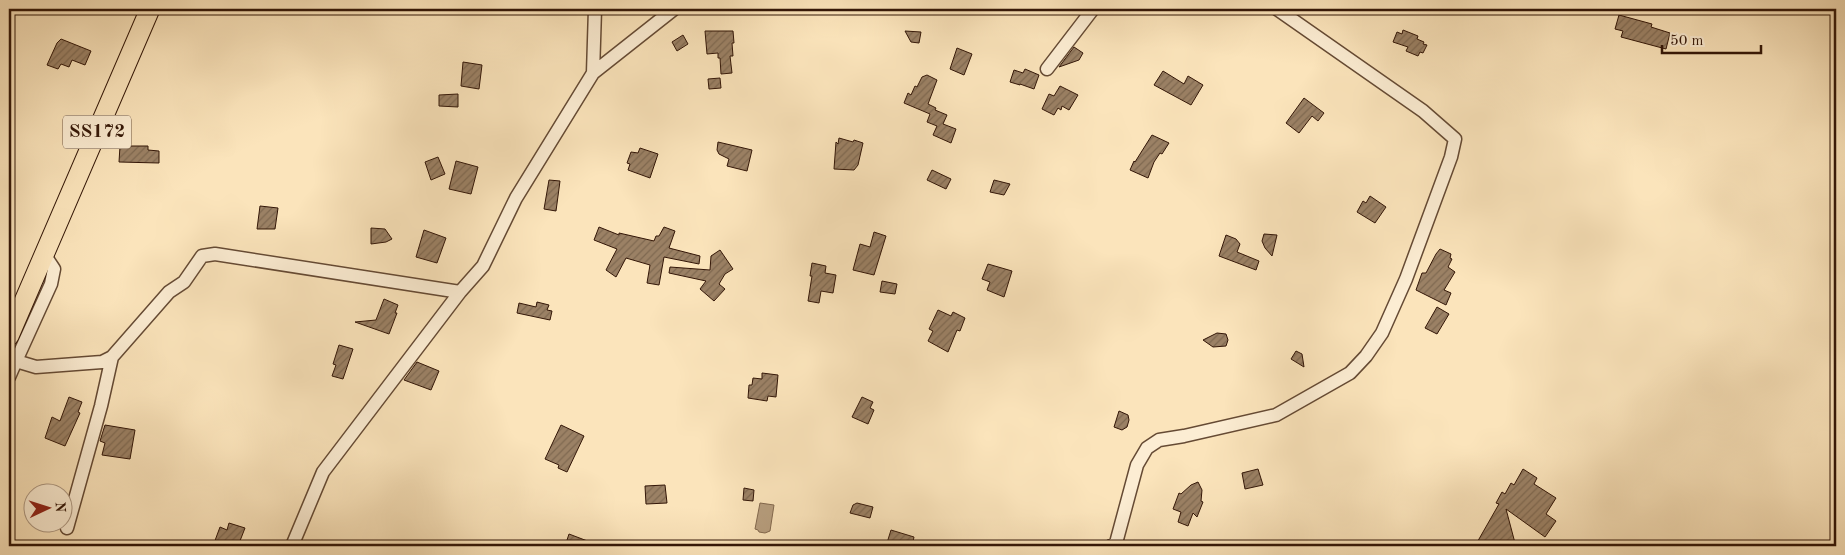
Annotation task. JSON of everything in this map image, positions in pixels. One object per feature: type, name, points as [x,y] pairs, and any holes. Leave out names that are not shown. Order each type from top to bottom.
[{"type":"main road","name":"SS172","points":[[9,336],[150,9]]},
{"type":"street","points":[[593,72],[594,9]]},
{"type":"street","points":[[292,546],[323,472],[460,292],[483,266],[516,198],[593,72],[674,9]]},
{"type":"street","points":[[1047,69],[1093,9]]},
{"type":"street","points":[[1112,546],[1116,543],[1137,465],[1147,448],[1159,440],[1276,415],[1350,373],[1366,356],[1382,333],[1406,279],[1451,158],[1456,139],[1423,111],[1277,9]]},
{"type":"street","points":[[9,377],[51,284],[54,269],[44,254]]},
{"type":"street","points":[[16,361],[36,367],[102,362],[112,357],[169,292],[184,282],[202,256],[215,254],[460,292]]},
{"type":"street","points":[[72,510],[101,406],[112,357]]},
{"type":"shaded area","points":[[760,503],[774,505],[770,531],[765,533],[755,529]]},
{"type":"building","points":[[1619,15],[1652,24],[1651,27],[1670,33],[1666,49],[1621,37],[1623,31],[1615,29]]},
{"type":"building","points":[[1403,30],[1418,36],[1417,39],[1427,45],[1423,53],[1420,52],[1418,56],[1406,51],[1408,47],[1393,42],[1397,32],[1402,34]]},
{"type":"building","points":[[705,31],[733,31],[733,56],[730,56],[732,73],[721,74],[718,53],[707,54]]},
{"type":"building","points":[[905,31],[921,32],[919,43],[911,42]]},
{"type":"building","points":[[683,35],[688,44],[677,51],[672,42]]},
{"type":"building","points":[[61,39],[91,51],[85,65],[72,60],[69,67],[61,64],[58,69],[47,65],[57,43]]},
{"type":"building","points":[[1074,47],[1083,53],[1079,60],[1059,67]]},
{"type":"building","points":[[957,48],[972,54],[964,75],[950,69]]},
{"type":"building","points":[[463,62],[482,65],[479,89],[461,86]]},
{"type":"building","points":[[1025,69],[1039,75],[1034,89],[1010,82],[1014,70],[1023,73]]},
{"type":"building","points":[[1163,71],[1184,84],[1188,76],[1203,85],[1191,105],[1154,85]]},
{"type":"building","points":[[927,75],[937,80],[928,104],[936,108],[935,110],[947,115],[943,124],[956,129],[951,143],[933,135],[937,126],[927,122],[930,114],[904,103],[908,93],[911,95],[922,77]]},
{"type":"building","points":[[720,78],[721,88],[709,89],[708,79]]},
{"type":"building","points":[[1060,86],[1078,95],[1069,110],[1062,106],[1061,110],[1058,108],[1054,115],[1042,109],[1049,94],[1054,96]]},
{"type":"building","points":[[458,94],[458,107],[439,106],[439,95]]},
{"type":"building","points":[[1304,98],[1324,113],[1318,121],[1312,116],[1299,133],[1286,123]]},
{"type":"building","points":[[1152,135],[1169,143],[1154,162],[1148,178],[1130,170]]},
{"type":"building","points":[[839,138],[863,143],[858,165],[854,170],[834,169],[836,142],[838,144]]},
{"type":"building","points":[[718,142],[752,150],[747,171],[727,166],[729,159],[719,154],[717,150]]},
{"type":"building","points":[[120,146],[148,146],[148,150],[159,151],[159,163],[119,162]]},
{"type":"building","points":[[640,148],[658,154],[650,178],[628,170],[630,164],[627,163],[631,152],[638,153]]},
{"type":"building","points":[[438,157],[445,174],[431,180],[425,162]]},
{"type":"building","points":[[456,161],[478,167],[471,194],[449,189]]},
{"type":"building","points":[[932,170],[951,179],[946,189],[927,180]]},
{"type":"building","points":[[549,180],[560,181],[556,211],[544,209]]},
{"type":"building","points":[[994,180],[1010,184],[1004,195],[990,192]]},
{"type":"building","points":[[1370,196],[1386,207],[1375,223],[1357,212],[1363,201],[1366,203]]},
{"type":"building","points":[[260,206],[278,208],[275,229],[257,229]]},
{"type":"building","points":[[599,227],[619,235],[619,233],[654,241],[664,227],[675,231],[669,248],[700,256],[699,264],[664,257],[659,285],[647,283],[650,265],[626,258],[616,277],[606,270],[617,249],[594,240]]},
{"type":"building","points":[[371,228],[385,229],[392,239],[386,242],[371,244]]},
{"type":"building","points":[[424,230],[446,238],[437,263],[416,257]]},
{"type":"building","points":[[874,232],[886,236],[874,275],[853,270],[860,244],[870,247]]},
{"type":"building","points":[[1264,234],[1277,235],[1272,256],[1262,241]]},
{"type":"building","points":[[1226,235],[1236,239],[1240,244],[1237,252],[1259,261],[1256,270],[1219,256]]},
{"type":"building","points":[[1440,249],[1451,254],[1450,258],[1452,259],[1448,267],[1455,272],[1444,290],[1451,293],[1446,305],[1416,290],[1422,273],[1426,273]]},
{"type":"building","points":[[720,250],[733,269],[725,274],[719,284],[725,289],[714,301],[700,289],[706,281],[669,273],[670,267],[710,270],[711,256]]},
{"type":"building","points":[[812,263],[826,266],[825,273],[836,275],[833,293],[821,291],[819,303],[808,301]]},
{"type":"building","points":[[988,264],[1012,271],[1004,297],[987,290],[990,282],[982,279]]},
{"type":"building","points":[[882,281],[897,284],[895,294],[880,292]]},
{"type":"building","points":[[384,299],[398,305],[389,334],[355,322],[376,320]]},
{"type":"building","points":[[537,302],[549,305],[547,310],[552,311],[550,320],[517,313],[519,303],[536,307]]},
{"type":"building","points":[[1437,307],[1449,314],[1437,334],[1425,328]]},
{"type":"building","points":[[938,310],[951,316],[953,312],[965,318],[960,331],[957,330],[948,352],[928,341],[933,331],[929,329]]},
{"type":"building","points":[[1217,333],[1226,334],[1228,340],[1226,346],[1213,347],[1203,340]]},
{"type":"building","points":[[339,345],[353,349],[343,379],[332,376],[336,365],[333,364]]},
{"type":"building","points":[[1296,351],[1302,354],[1304,367],[1291,359]]},
{"type":"building","points":[[417,362],[439,371],[431,390],[404,380]]},
{"type":"building","points":[[762,373],[778,375],[776,397],[768,396],[767,401],[748,398],[749,385],[752,385],[753,378],[762,379]]},
{"type":"building","points":[[69,397],[82,402],[78,412],[80,413],[65,446],[45,438],[52,417],[60,421]]},
{"type":"building","points":[[862,397],[873,402],[870,408],[874,410],[868,424],[852,417]]},
{"type":"building","points":[[1119,411],[1128,415],[1129,420],[1127,427],[1122,430],[1114,427]]},
{"type":"building","points":[[105,425],[135,430],[130,459],[102,455],[105,443],[100,441]]},
{"type":"building","points":[[561,425],[584,436],[567,472],[558,468],[559,465],[545,459]]},
{"type":"building","points":[[1258,469],[1263,485],[1245,489],[1242,473]]},
{"type":"building","points":[[1523,469],[1537,478],[1534,484],[1556,498],[1546,514],[1556,521],[1545,537],[1506,509],[1515,543],[1512,546],[1475,546],[1499,504],[1496,503],[1502,492],[1505,494],[1511,483],[1514,485]]},
{"type":"building","points":[[1198,482],[1202,490],[1201,501],[1203,502],[1197,517],[1193,513],[1188,526],[1178,522],[1181,512],[1173,509],[1179,493],[1181,494],[1191,485]]},
{"type":"building","points":[[665,485],[667,503],[646,504],[645,486]]},
{"type":"building","points":[[744,488],[754,490],[753,501],[743,500]]},
{"type":"building","points":[[857,503],[873,507],[870,518],[850,513],[853,505]]},
{"type":"building","points":[[229,523],[245,528],[238,546],[213,546],[220,527],[227,530]]},
{"type":"building","points":[[891,530],[914,537],[912,546],[886,546]]},
{"type":"building","points":[[569,534],[598,545],[598,546],[565,546]]}]
